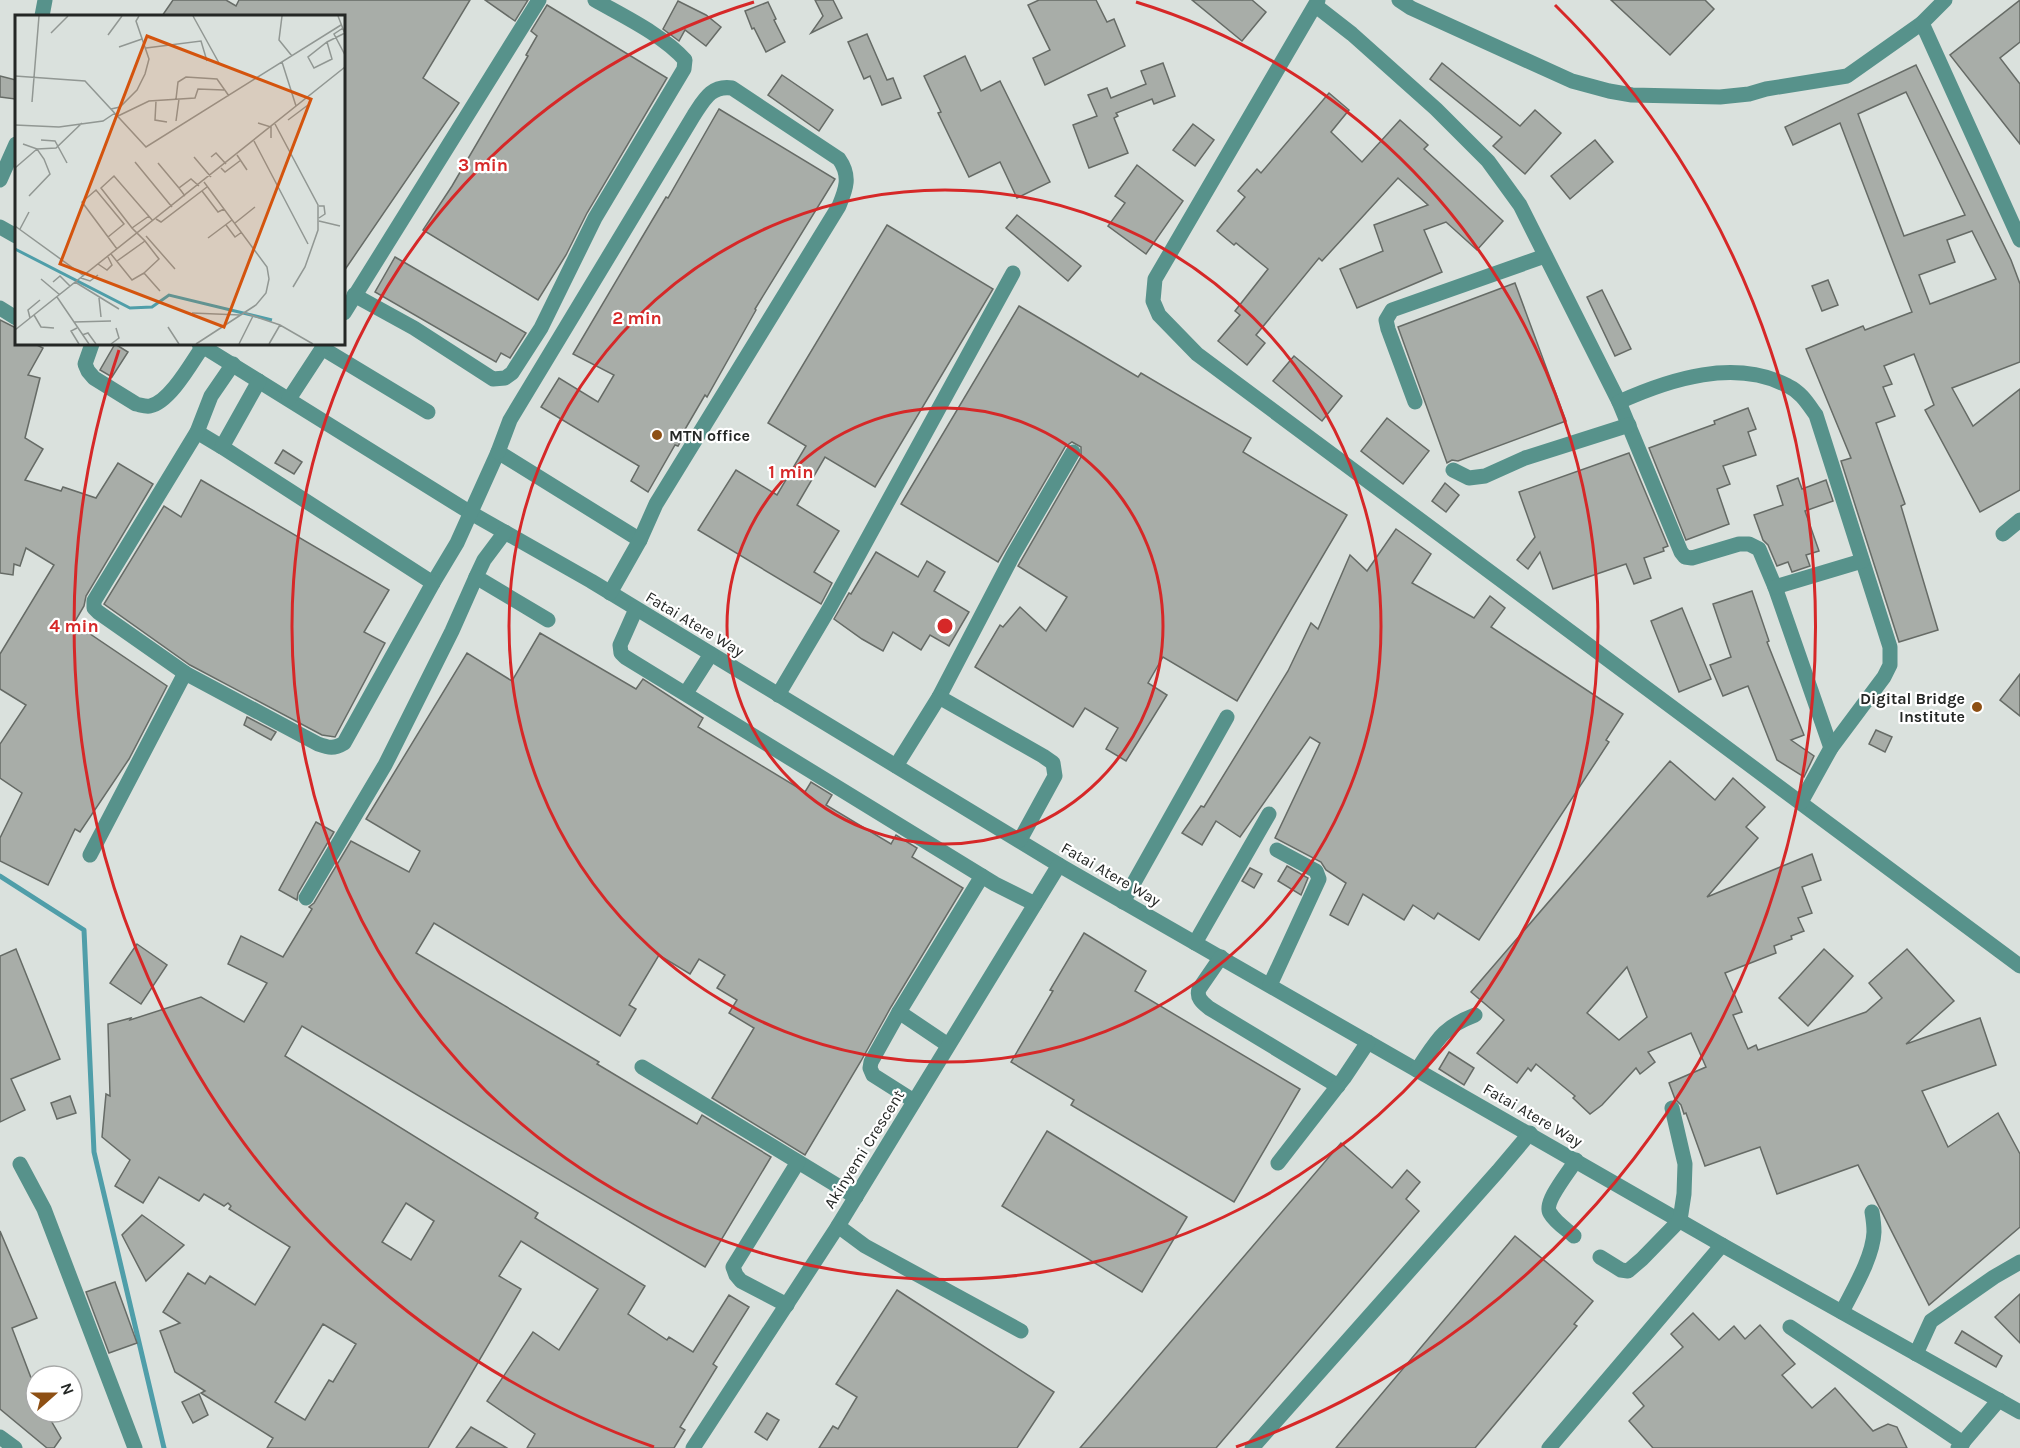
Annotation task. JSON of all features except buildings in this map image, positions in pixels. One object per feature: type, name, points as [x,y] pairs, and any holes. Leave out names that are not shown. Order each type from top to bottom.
[{"type":"street","points":[[42,15],[45,0]]},
{"type":"street","points":[[345,311],[539,0]]},
{"type":"street","points":[[354,295],[414,328],[493,379],[505,378],[512,373],[541,328],[595,218],[684,69],[685,60],[678,52],[594,0]]},
{"type":"street","points":[[1399,0],[1411,8],[1572,81],[1608,91],[1632,94],[1720,97],[1749,94],[1766,89],[1846,76],[1922,23],[1945,0]]},
{"type":"street","points":[[1831,748],[1775,587],[1759,549],[1749,544],[1726,547],[1692,558],[1685,557],[1620,402],[1520,206],[1488,161],[1436,109],[1317,3],[1155,279],[1153,301],[1159,315],[1197,354],[2020,966]]},
{"type":"street","points":[[1922,23],[2020,240]]},
{"type":"street","points":[[233,364],[212,396],[197,432],[94,601],[94,605],[98,612],[185,673],[318,744],[329,748],[337,747],[344,743],[457,543],[510,420],[706,97],[713,90],[732,88],[839,159],[848,176],[846,188],[839,206],[656,504],[640,540],[610,593]]},
{"type":"street","points":[[0,180],[15,146]]},
{"type":"street","points":[[0,227],[15,235]]},
{"type":"street","points":[[1415,402],[1388,329],[1386,320],[1392,310],[1545,256]]},
{"type":"street","points":[[778,695],[829,609],[1013,273]]},
{"type":"street","points":[[0,308],[15,317]]},
{"type":"street","points":[[92,345],[85,364],[90,375],[136,404],[144,406],[151,406],[166,397],[201,345]]},
{"type":"street","name":"Fatai Atere Way","points":[[201,345],[471,513],[610,593],[1059,865],[1722,1245],[2020,1412]]},
{"type":"street","points":[[289,399],[324,346],[428,412]]},
{"type":"street","points":[[1620,402],[1641,392],[1688,378],[1728,372],[1754,373],[1789,386],[1804,398],[1816,415],[1890,647],[1890,665],[1872,695],[1831,748],[1801,802]]},
{"type":"street","points":[[222,447],[259,381]]},
{"type":"street","points":[[1452,470],[1469,478],[1485,476],[1525,458],[1629,424]]},
{"type":"street","points":[[197,432],[433,583]]},
{"type":"street","points":[[498,452],[640,540]]},
{"type":"street","points":[[896,766],[939,697],[1013,555],[1073,452]]},
{"type":"street","points":[[2003,534],[2020,520]]},
{"type":"street","points":[[306,898],[385,765],[452,631],[484,560],[505,532]]},
{"type":"street","points":[[1775,587],[1862,561]]},
{"type":"street","points":[[476,578],[548,620]]},
{"type":"street","points":[[636,609],[620,645],[621,653],[982,876],[1035,904]]},
{"type":"street","points":[[686,693],[711,654]]},
{"type":"street","points":[[90,855],[185,673]]},
{"type":"street","points":[[939,697],[1053,763],[1055,776],[1020,840]]},
{"type":"street","points":[[1123,902],[1227,717]]},
{"type":"street","points":[[1195,943],[1269,814]]},
{"type":"street","points":[[1270,985],[1319,879],[1316,871],[1277,850]]},
{"type":"street","name":"Akinyemi Crescent","points":[[693,1448],[838,1226],[1059,865]]},
{"type":"street","points":[[914,1101],[879,1080],[870,1068],[899,1012],[982,876]]},
{"type":"street","points":[[1221,957],[1199,989],[1200,1000],[1209,1008],[1338,1086]]},
{"type":"street","points":[[899,1012],[948,1045]]},
{"type":"street","points":[[1417,1070],[1442,1032],[1453,1024],[1475,1015]]},
{"type":"street","points":[[1278,1163],[1338,1086],[1368,1042]]},
{"type":"street","points":[[642,1067],[856,1197]]},
{"type":"street","points":[[1600,1257],[1628,1271],[1680,1220],[1685,1164],[1672,1108]]},
{"type":"street","points":[[1252,1448],[1498,1172],[1530,1133]]},
{"type":"street","points":[[1574,1236],[1550,1214],[1548,1209],[1550,1199],[1576,1160]]},
{"type":"street","points":[[786,1305],[741,1281],[733,1267],[798,1162]]},
{"type":"street","points":[[20,1164],[44,1209],[135,1448]]},
{"type":"street","points":[[1842,1312],[1870,1249],[1874,1232],[1872,1212]]},
{"type":"street","points":[[838,1226],[865,1246],[1021,1331]]},
{"type":"street","points":[[1549,1448],[1722,1245]]},
{"type":"street","points":[[1916,1354],[1931,1321],[2020,1262]]},
{"type":"street","points":[[1790,1327],[1960,1445],[1998,1400]]},
{"type":"street","points":[[0,1437],[15,1448]]},
{"type":"waterway","points":[[0,876],[84,930],[94,1152],[164,1448]]},
{"type":"place","name":"MTN office","points":[[657,435]]},
{"type":"place","name":"Digital Bridge Institute","points":[[1977,707]]}]
